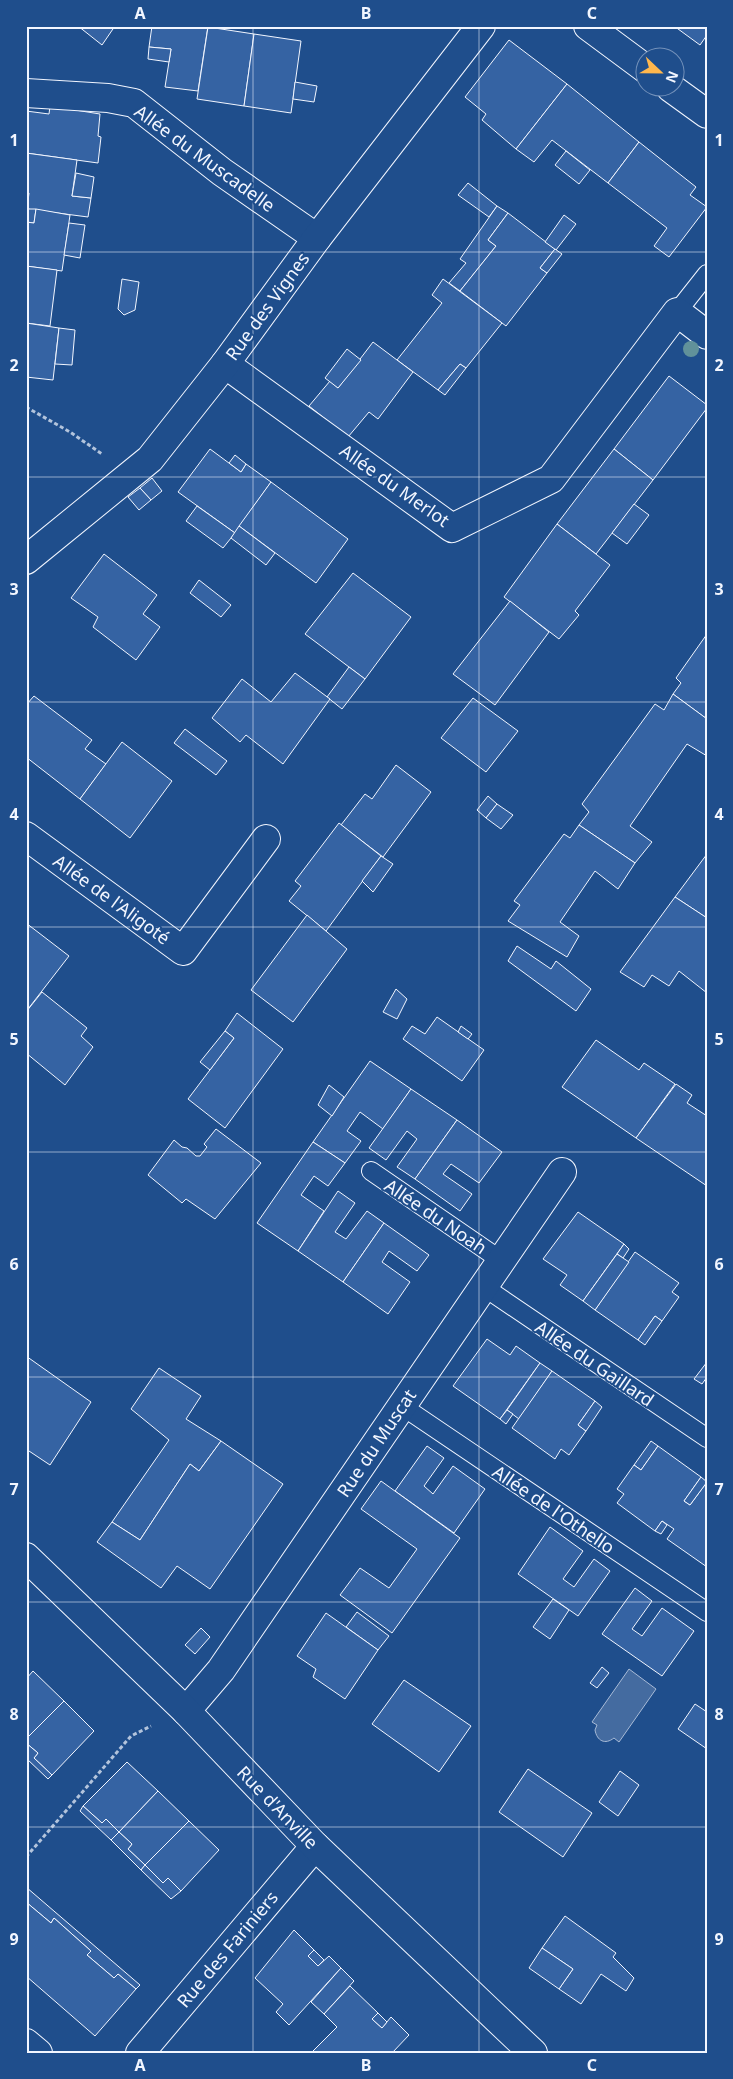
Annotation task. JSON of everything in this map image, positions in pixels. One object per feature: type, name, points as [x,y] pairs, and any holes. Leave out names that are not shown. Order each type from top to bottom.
[{"type":"street","name":"Rue des Vignes","points":[[26,560],[150,459],[225,364],[317,238],[480,26]]},
{"type":"street","points":[[588,26],[636,62]]},
{"type":"street","name":"Allée du Muscadelle","points":[[26,92],[108,98],[134,103],[222,172],[317,238]]},
{"type":"street","points":[[685,98],[707,114]]},
{"type":"street","points":[[678,312],[707,335]]},
{"type":"street","name":"Allée du Merlot","points":[[225,364],[452,528],[551,479],[678,312]]},
{"type":"street","name":"Allée de l'Aligoté","points":[[26,836],[182,951],[266,839]]},
{"type":"street","name":"Rue du Muscat","points":[[186,1711],[221,1670],[562,1172]]},
{"type":"street","name":"Rue d'Anville","points":[[26,1557],[186,1711],[315,1846],[533,2053]]},
{"type":"street","name":"Rue des Fariniers","points":[[140,2053],[315,1846]]},
{"type":"street","points":[[26,2042],[38,2053]]},
{"type":"lane","points":[[678,312],[707,274]]},
{"type":"lane","name":"Allée du Noah","points":[[371,1171],[502,1261]]},
{"type":"lane","name":"Allée du Gaillard","points":[[484,1287],[707,1438]]},
{"type":"lane","name":"Allée de l'Othello","points":[[402,1406],[707,1612]]},
{"type":"path","points":[[26,407],[92,446],[129,478]]},
{"type":"path","points":[[26,1857],[131,1736],[186,1711]]},
{"type":"water","points":[[629,1669],[656,1689],[619,1742],[614,1738],[602,1741],[596,1734],[597,1725],[592,1722]]},
{"type":"building","points":[[78,26],[115,26],[102,45]]},
{"type":"building","points":[[152,26],[208,26],[198,91],[165,87],[171,49],[149,47]]},
{"type":"building","points":[[674,26],[707,26],[707,35],[700,45]]},
{"type":"building","points":[[208,27],[254,34],[244,106],[197,99]]},
{"type":"building","points":[[254,34],[301,41],[291,113],[244,106]]},
{"type":"building","points":[[509,40],[567,84],[516,149],[482,120],[486,114],[465,97]]},
{"type":"building","points":[[149,47],[171,49],[169,62],[148,59]]},
{"type":"building","points":[[295,82],[317,86],[314,102],[293,99]]},
{"type":"building","points":[[567,84],[639,142],[608,183],[552,140],[534,162],[516,149]]},
{"type":"building","points":[[50,106],[100,114],[98,136],[101,137],[98,163],[26,153],[26,111],[49,114]]},
{"type":"building","points":[[639,142],[696,187],[690,195],[707,207],[669,257],[654,246],[667,228],[608,183]]},
{"type":"building","points":[[566,151],[590,170],[579,184],[555,165]]},
{"type":"building","points":[[26,153],[77,160],[72,196],[91,198],[88,217],[27,209],[29,193],[26,192]]},
{"type":"building","points":[[76,173],[94,177],[91,198],[72,196]]},
{"type":"building","points":[[468,183],[497,206],[489,217],[458,195]]},
{"type":"building","points":[[497,206],[508,213],[488,240],[496,246],[460,291],[449,283],[466,263],[460,259]]},
{"type":"building","points":[[27,209],[36,209],[34,223],[26,222]]},
{"type":"building","points":[[36,209],[70,215],[62,271],[26,266],[26,222],[34,223]]},
{"type":"building","points":[[508,213],[555,249],[540,268],[547,273],[506,326],[460,291],[496,246],[488,240]]},
{"type":"building","points":[[564,215],[576,224],[556,250],[545,242]]},
{"type":"building","points":[[69,223],[85,225],[80,258],[64,255]]},
{"type":"building","points":[[555,249],[562,254],[547,273],[540,268]]},
{"type":"building","points":[[26,266],[57,270],[50,326],[26,323]]},
{"type":"building","points":[[122,279],[139,282],[135,310],[124,315],[118,309]]},
{"type":"building","points":[[443,279],[502,323],[466,368],[460,364],[438,390],[397,360],[442,303],[432,295]]},
{"type":"building","points":[[26,323],[59,328],[53,380],[26,377]]},
{"type":"building","points":[[59,328],[75,330],[72,365],[55,364]]},
{"type":"building","points":[[373,342],[413,372],[378,419],[369,412],[348,437],[309,406],[330,381],[338,388]]},
{"type":"building","points":[[347,349],[361,360],[338,388],[325,378]]},
{"type":"building","points":[[460,364],[466,368],[445,395],[438,390]]},
{"type":"building","points":[[669,376],[707,405],[707,408],[653,480],[614,449]]},
{"type":"building","points":[[210,449],[241,472],[246,464],[271,482],[235,533],[178,492]]},
{"type":"building","points":[[614,449],[653,480],[596,554],[557,524]]},
{"type":"building","points":[[235,455],[246,464],[241,472],[229,463]]},
{"type":"building","points":[[152,478],[162,491],[151,500],[140,488]]},
{"type":"building","points":[[271,482],[348,539],[316,583],[239,526]]},
{"type":"building","points":[[140,488],[151,500],[139,510],[128,497]]},
{"type":"building","points":[[634,504],[649,515],[627,544],[612,533]]},
{"type":"building","points":[[197,506],[235,533],[223,548],[186,521]]},
{"type":"building","points":[[557,524],[610,565],[575,611],[579,615],[559,639],[504,597]]},
{"type":"building","points":[[239,526],[275,553],[266,565],[231,538]]},
{"type":"building","points":[[104,554],[157,595],[143,614],[160,627],[136,660],[93,627],[98,617],[71,598]]},
{"type":"building","points":[[353,573],[411,617],[365,679],[305,634]]},
{"type":"building","points":[[199,580],[231,605],[221,617],[190,593]]},
{"type":"building","points":[[510,601],[549,632],[495,705],[453,674]]},
{"type":"building","points":[[707,634],[707,719],[673,694],[681,683],[676,678]]},
{"type":"building","points":[[349,667],[365,679],[342,709],[327,697]]},
{"type":"building","points":[[295,673],[330,699],[283,764],[246,735],[240,742],[212,718],[242,679],[271,702]]},
{"type":"building","points":[[673,694],[707,719],[707,756],[687,744],[630,826],[652,842],[635,863],[579,825],[589,812],[582,804],[655,704],[664,710]]},
{"type":"building","points":[[34,696],[92,740],[85,749],[106,764],[80,799],[26,757],[26,705]]},
{"type":"building","points":[[473,698],[518,731],[486,772],[441,738]]},
{"type":"building","points":[[185,729],[227,761],[216,775],[174,743]]},
{"type":"building","points":[[122,742],[172,781],[130,838],[80,799]]},
{"type":"building","points":[[396,765],[431,792],[383,857],[341,825],[365,794],[372,799]]},
{"type":"building","points":[[488,796],[497,804],[486,818],[477,810]]},
{"type":"building","points":[[497,804],[513,815],[501,829],[486,818]]},
{"type":"building","points":[[339,823],[381,856],[326,931],[289,901],[301,886],[295,881]]},
{"type":"building","points":[[579,825],[635,863],[618,889],[595,871],[560,922],[579,936],[567,957],[508,921],[520,905],[514,901],[564,834],[570,838]]},
{"type":"building","points":[[707,854],[707,918],[675,897]]},
{"type":"building","points":[[381,856],[393,864],[373,892],[362,881]]},
{"type":"building","points":[[675,897],[707,918],[707,933],[705,935],[707,937],[707,993],[679,971],[669,986],[652,975],[644,987],[620,972]]},
{"type":"building","points":[[307,915],[347,949],[293,1022],[251,990]]},
{"type":"building","points":[[26,923],[69,956],[28,1009],[26,1007]]},
{"type":"building","points":[[517,946],[551,969],[556,961],[591,989],[576,1011],[508,961]]},
{"type":"building","points":[[396,989],[407,999],[397,1019],[383,1012]]},
{"type":"building","points":[[42,992],[87,1028],[81,1036],[93,1047],[65,1085],[26,1053],[26,1012]]},
{"type":"building","points":[[237,1013],[283,1049],[225,1128],[188,1099],[234,1038],[225,1031]]},
{"type":"building","points":[[437,1017],[484,1050],[462,1081],[403,1039],[412,1026],[425,1034]]},
{"type":"building","points":[[461,1026],[472,1034],[468,1039],[458,1032]]},
{"type":"building","points":[[225,1031],[234,1038],[210,1070],[200,1062]]},
{"type":"building","points":[[596,1040],[639,1070],[644,1063],[675,1084],[636,1138],[562,1087]]},
{"type":"building","points":[[370,1061],[411,1089],[383,1129],[360,1112],[347,1131],[361,1141],[345,1163],[313,1142]]},
{"type":"building","points":[[676,1084],[692,1095],[687,1103],[707,1116],[707,1186],[636,1138]]},
{"type":"building","points":[[329,1085],[344,1097],[332,1116],[318,1105]]},
{"type":"building","points":[[411,1089],[457,1120],[415,1179],[397,1167],[417,1139],[407,1131],[386,1160],[369,1148]]},
{"type":"building","points":[[457,1120],[502,1152],[479,1183],[451,1164],[443,1174],[472,1194],[460,1211],[415,1179]]},
{"type":"building","points":[[216,1129],[261,1163],[215,1219],[186,1199],[182,1203],[148,1175],[174,1140],[196,1156],[200,1156],[207,1147],[204,1144]]},
{"type":"building","points":[[313,1142],[345,1163],[328,1186],[314,1176],[301,1195],[324,1211],[298,1251],[257,1223]]},
{"type":"building","points":[[338,1191],[355,1203],[335,1232],[346,1239],[367,1211],[384,1223],[343,1282],[298,1251]]},
{"type":"building","points":[[578,1212],[624,1244],[583,1301],[560,1285],[567,1275],[543,1259]]},
{"type":"building","points":[[384,1223],[429,1255],[417,1271],[389,1251],[382,1262],[410,1282],[388,1314],[343,1282]]},
{"type":"building","points":[[624,1244],[629,1249],[623,1258],[617,1254]]},
{"type":"building","points":[[635,1252],[679,1283],[672,1292],[679,1297],[662,1321],[655,1316],[638,1340],[595,1310]]},
{"type":"building","points":[[617,1254],[629,1262],[595,1310],[583,1301]]},
{"type":"building","points":[[655,1316],[662,1321],[645,1345],[638,1340]]},
{"type":"building","points":[[487,1339],[510,1355],[516,1346],[540,1363],[500,1419],[453,1386]]},
{"type":"building","points":[[26,1356],[91,1402],[50,1465],[26,1449]]},
{"type":"building","points":[[707,1362],[707,1377],[702,1384],[694,1379]]},
{"type":"building","points":[[540,1363],[552,1371],[519,1419],[507,1410]]},
{"type":"building","points":[[159,1368],[201,1396],[186,1419],[221,1441],[199,1471],[190,1464],[140,1540],[112,1522],[169,1440],[131,1409]]},
{"type":"building","points":[[552,1371],[595,1401],[578,1425],[586,1431],[569,1455],[561,1449],[555,1459],[512,1428]]},
{"type":"building","points":[[595,1401],[602,1407],[586,1431],[578,1425]]},
{"type":"building","points":[[507,1410],[513,1414],[506,1424],[500,1419]]},
{"type":"building","points":[[221,1441],[283,1484],[210,1589],[177,1566],[161,1588],[97,1542],[112,1522],[140,1540],[190,1464],[199,1471]]},
{"type":"building","points":[[651,1441],[658,1446],[641,1470],[634,1465]]},
{"type":"building","points":[[427,1446],[444,1458],[424,1486],[433,1494],[453,1466],[485,1489],[454,1533],[395,1491]]},
{"type":"building","points":[[658,1446],[701,1477],[684,1501],[690,1505],[707,1482],[707,1567],[667,1539],[674,1529],[662,1521],[655,1531],[617,1503],[624,1494],[617,1489],[634,1465],[641,1470]]},
{"type":"building","points":[[701,1477],[707,1482],[690,1505],[684,1501]]},
{"type":"building","points":[[381,1481],[460,1538],[392,1633],[340,1595],[360,1568],[389,1588],[417,1549],[361,1509]]},
{"type":"building","points":[[662,1521],[667,1525],[661,1534],[655,1531]]},
{"type":"building","points":[[550,1527],[583,1551],[563,1579],[574,1587],[594,1559],[610,1571],[578,1616],[518,1574]]},
{"type":"building","points":[[635,1588],[652,1601],[632,1629],[642,1636],[662,1608],[694,1631],[662,1676],[602,1634]]},
{"type":"building","points":[[553,1599],[569,1610],[550,1639],[533,1627]]},
{"type":"building","points":[[357,1612],[389,1636],[378,1650],[346,1627]]},
{"type":"building","points":[[326,1613],[378,1650],[345,1699],[313,1677],[316,1669],[297,1656]]},
{"type":"building","points":[[201,1628],[210,1637],[195,1654],[185,1645]]},
{"type":"building","points":[[602,1667],[609,1673],[597,1688],[590,1683]]},
{"type":"building","points":[[33,1671],[64,1701],[26,1739],[26,1679]]},
{"type":"building","points":[[404,1680],[471,1726],[439,1772],[372,1724]]},
{"type":"building","points":[[64,1701],[94,1731],[52,1775],[34,1758],[38,1753],[26,1743],[26,1739]]},
{"type":"building","points":[[695,1704],[707,1712],[707,1749],[678,1729]]},
{"type":"building","points":[[26,1743],[38,1753],[34,1758],[52,1775],[48,1779],[26,1758]]},
{"type":"building","points":[[127,1762],[158,1791],[119,1832],[106,1819],[102,1823],[83,1806]]},
{"type":"building","points":[[528,1769],[592,1813],[563,1857],[499,1812]]},
{"type":"building","points":[[620,1771],[639,1785],[618,1816],[599,1802]]},
{"type":"building","points":[[158,1791],[189,1821],[145,1865],[128,1849],[132,1844],[119,1832]]},
{"type":"building","points":[[83,1806],[102,1823],[106,1819],[119,1832],[111,1840],[80,1811]]},
{"type":"building","points":[[189,1821],[219,1850],[181,1891],[168,1878],[163,1883],[145,1865]]},
{"type":"building","points":[[119,1832],[132,1844],[128,1849],[145,1865],[141,1870],[111,1840]]},
{"type":"building","points":[[145,1865],[163,1883],[168,1878],[181,1891],[171,1899],[141,1870]]},
{"type":"building","points":[[26,1887],[140,1985],[136,1989],[118,1974],[114,1978],[87,1955],[91,1951],[54,1918],[51,1923],[26,1902]]},
{"type":"building","points":[[26,1902],[51,1923],[54,1918],[91,1951],[87,1955],[114,1978],[118,1974],[136,1989],[95,2036],[26,1976]]},
{"type":"building","points":[[565,1916],[616,1953],[613,1957],[634,1978],[626,1991],[601,1974],[581,2004],[559,1989],[573,1969],[542,1948]]},
{"type":"building","points":[[294,1930],[314,1950],[308,1956],[318,1966],[329,1956],[341,1968],[289,2025],[276,2012],[283,2004],[255,1978]]},
{"type":"building","points":[[542,1948],[573,1969],[559,1989],[529,1968]]},
{"type":"building","points":[[314,1950],[324,1960],[318,1966],[308,1956]]},
{"type":"building","points":[[341,1968],[354,1981],[324,2014],[311,2002]]},
{"type":"building","points":[[350,1986],[378,2013],[372,2019],[382,2028],[391,2017],[409,2035],[392,2053],[311,2053],[337,2027],[324,2014]]},
{"type":"building","points":[[378,2013],[387,2022],[382,2028],[372,2019]]}]
